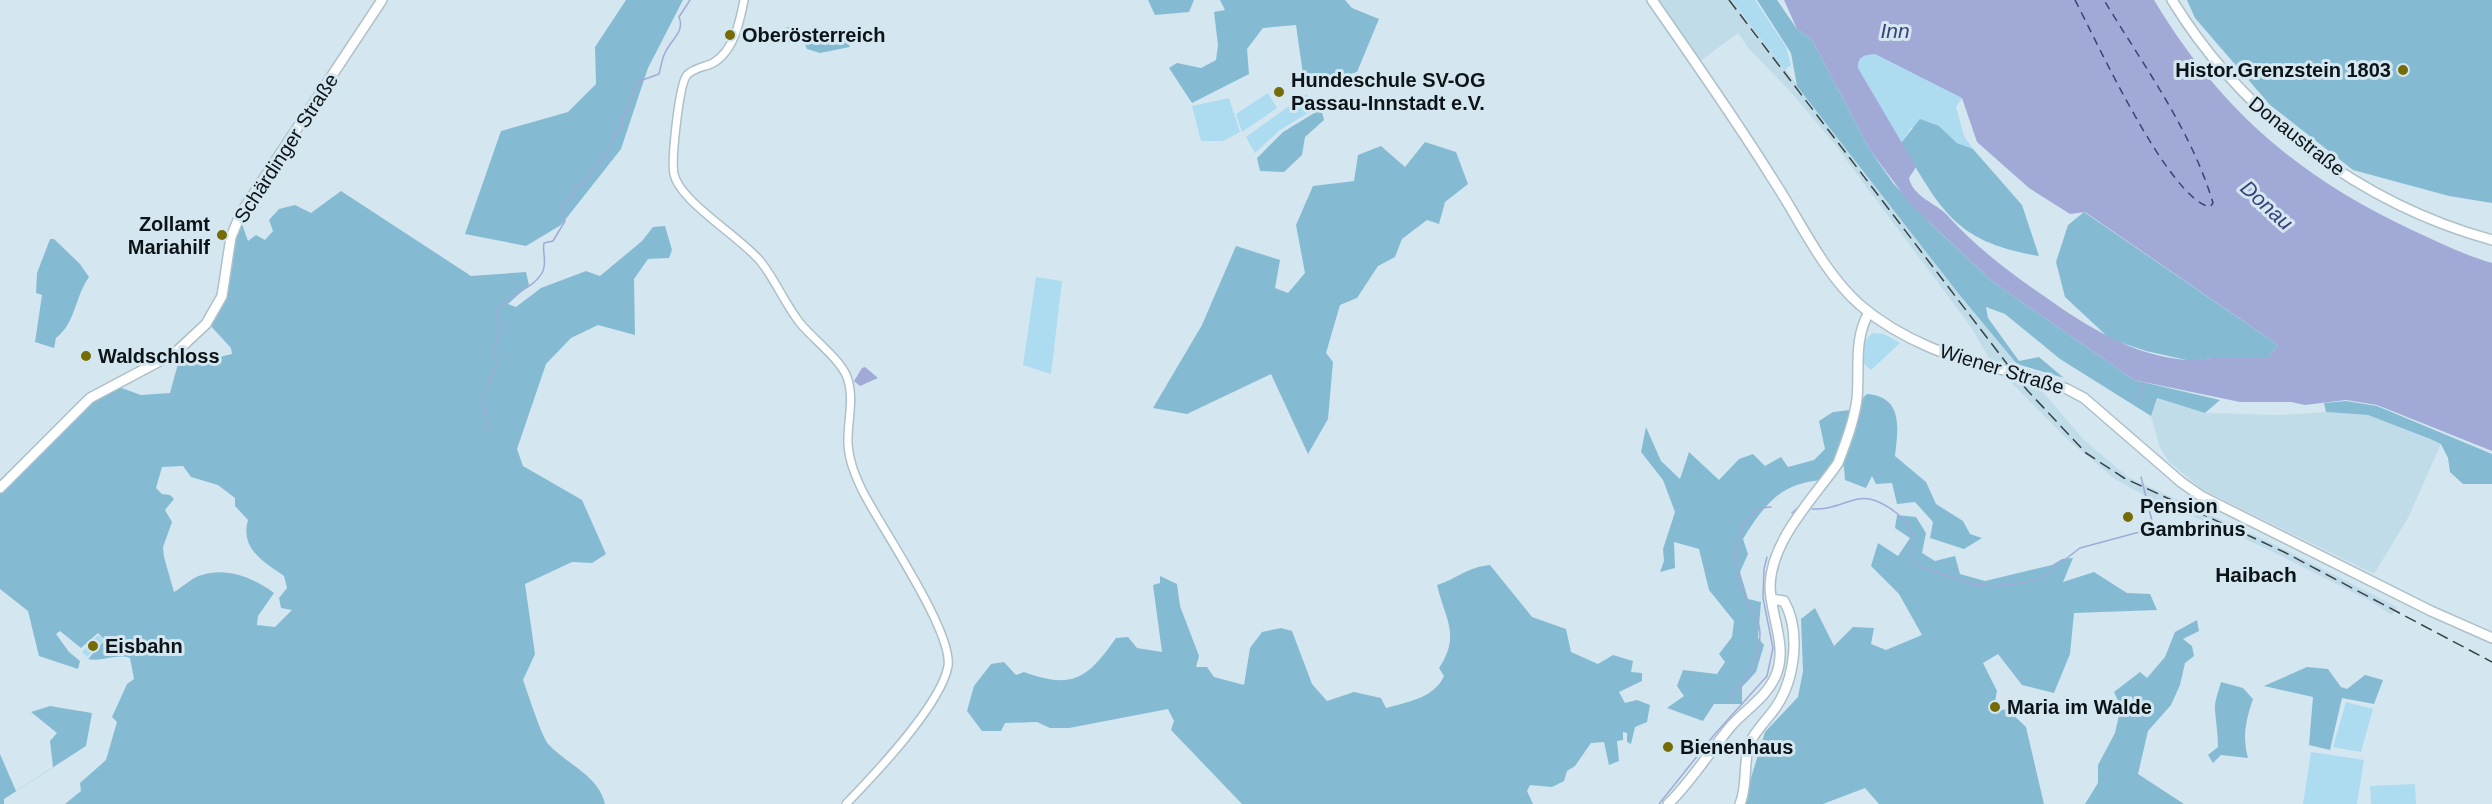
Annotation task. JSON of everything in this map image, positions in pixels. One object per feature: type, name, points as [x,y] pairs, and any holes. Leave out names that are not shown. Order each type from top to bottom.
[{"type":"main road","name":"Schärdinger Straße","points":[[0,488],[90,398],[143,372],[184,347],[206,324],[222,296],[231,237],[241,213],[382,0]]},
{"type":"main road","name":"Wiener Straße","points":[[1652,0],[1738,125],[1827,266],[1869,312],[1908,336],[1952,357],[2034,378],[2078,394],[2181,482],[2219,506],[2431,611],[2492,638]]},
{"type":"main road","name":"Donaustraße","points":[[2172,0],[2209,54],[2249,100],[2321,159],[2360,184],[2420,213],[2492,240]]},
{"type":"main road","points":[[1668,804],[1690,781],[1731,727],[1764,695],[1774,680],[1779,664],[1780,646],[1771,599],[1774,560],[1795,524],[1838,463],[1849,435],[1856,402],[1858,341],[1869,312]]},
{"type":"main road","points":[[1740,804],[1744,791],[1749,746],[1783,697],[1789,675],[1794,630],[1785,601],[1771,599]]},
{"type":"street","points":[[744,0],[740,19],[726,53],[712,63],[693,71],[684,82],[674,146],[674,177],[686,194],[752,252],[800,322],[847,375],[850,399],[848,443],[852,468],[863,493],[938,625],[948,658],[945,677],[924,711],[884,763],[846,804]]},
{"type":"shaded area","points":[[626,0],[683,0],[648,68],[621,149],[561,225],[526,246],[465,234],[501,131],[568,112],[596,84],[595,47]]},
{"type":"shaded area","points":[[1148,0],[1194,0],[1189,12],[1155,15]]},
{"type":"shaded area","points":[[1220,0],[1345,0],[1352,8],[1379,19],[1357,72],[1305,88],[1296,25],[1263,28],[1247,49],[1249,74],[1192,103],[1169,68],[1177,63],[1201,68],[1216,60],[1218,45],[1214,12],[1225,10]]},
{"type":"shaded area","points":[[1658,0],[1732,0],[1958,293],[2085,441],[2128,477],[2284,549],[2397,607],[2392,615],[2370,601],[2265,548],[2148,497],[2116,480],[2067,439],[1991,362],[1971,327],[1833,142],[1789,90],[1749,49],[1738,33],[1700,61]]},
{"type":"shaded area","points":[[1732,0],[1755,0],[1786,47],[1791,65],[1785,70]]},
{"type":"shaded area","points":[[1757,0],[1777,0],[1797,29],[1812,40],[1870,150],[1893,183],[1932,225],[1993,282],[2134,380],[2220,400],[2205,413],[2157,398],[2151,416],[2060,359],[2005,314],[1986,307],[1988,318],[2019,361],[2039,357],[2064,378],[2017,364],[1958,293],[1797,86],[1791,53]]},
{"type":"shaded area","points":[[2187,0],[2492,0],[2492,203],[2449,196],[2353,170],[2270,105],[2195,18]]},
{"type":"shaded area","points":[[791,26],[803,35],[824,33],[846,40],[850,47],[820,53],[807,49],[804,42],[784,43],[778,31]]},
{"type":"shaded area","points":[[1875,54],[1962,98],[1956,107],[1964,136],[1973,149],[1957,143],[1939,126],[1911,128],[1901,143],[1858,68],[1862,57]]},
{"type":"shaded area","points":[[1268,93],[1277,108],[1242,132],[1236,114]]},
{"type":"shaded area","points":[[1306,94],[1316,108],[1280,130],[1255,153],[1246,137]]},
{"type":"shaded area","points":[[1229,98],[1240,132],[1223,141],[1201,141],[1192,106]]},
{"type":"shaded area","points":[[1321,109],[1324,120],[1305,137],[1302,155],[1284,172],[1260,171],[1257,158],[1283,132]]},
{"type":"shaded area","points":[[1920,119],[1939,126],[1957,143],[1973,149],[2022,205],[2039,256],[1988,242],[1969,232],[1954,220],[1928,187],[1901,143]]},
{"type":"shaded area","points":[[1425,142],[1456,152],[1468,184],[1445,202],[1439,224],[1427,220],[1402,239],[1395,257],[1378,266],[1357,298],[1340,305],[1326,353],[1333,362],[1328,419],[1308,454],[1271,374],[1187,414],[1153,408],[1202,325],[1236,246],[1280,260],[1275,288],[1288,293],[1305,273],[1296,225],[1313,186],[1354,181],[1358,155],[1381,146],[1405,167]]},
{"type":"shaded area","points":[[341,191],[471,276],[526,272],[529,285],[508,304],[516,307],[541,288],[586,271],[600,276],[642,241],[653,227],[665,226],[672,250],[669,258],[648,259],[634,279],[635,335],[598,325],[571,338],[546,364],[517,449],[523,466],[582,500],[606,554],[592,563],[572,562],[525,584],[535,654],[523,680],[549,745],[589,778],[602,794],[605,804],[65,804],[81,791],[80,783],[106,760],[117,722],[112,717],[127,684],[134,679],[130,658],[120,656],[88,659],[105,640],[98,633],[81,648],[60,631],[56,634],[69,652],[80,661],[78,669],[39,656],[28,611],[0,589],[0,493],[80,409],[119,387],[141,395],[170,393],[179,360],[186,350],[203,361],[232,354],[231,348],[209,324],[225,302],[230,264],[241,221],[248,241],[256,235],[265,240],[273,231],[269,220],[279,209],[295,205],[311,213]],"holes":[[[183,466],[191,477],[218,485],[235,498],[235,506],[248,520],[246,530],[250,546],[261,560],[284,576],[287,588],[279,598],[281,608],[292,610],[275,627],[257,625],[258,616],[274,593],[240,575],[221,572],[198,576],[174,592],[163,547],[172,522],[165,510],[174,499],[170,495],[162,494],[156,488],[162,467]]]},
{"type":"shaded area","points":[[2084,212],[2278,345],[2268,358],[2211,358],[2191,361],[2146,351],[2110,339],[2065,297],[2056,262],[2068,225]]},
{"type":"shaded area","points":[[50,239],[54,239],[80,264],[89,277],[68,325],[56,338],[54,348],[35,342],[42,295],[36,293],[37,273]]},
{"type":"shaded area","points":[[1036,277],[1062,281],[1051,374],[1023,365]]},
{"type":"shaded area","points":[[1872,333],[1884,334],[1900,343],[1871,370],[1861,361],[1864,342]]},
{"type":"shaded area","points":[[1867,394],[1879,396],[1893,408],[1897,425],[1895,456],[1926,482],[1936,504],[1963,521],[1970,534],[1982,538],[1964,549],[1930,538],[1933,522],[1915,502],[1897,504],[1892,483],[1876,484],[1872,476],[1866,488],[1845,480],[1844,467],[1837,459],[1822,480],[1795,486],[1775,498],[1758,516],[1743,539],[1748,554],[1740,572],[1748,599],[1761,602],[1758,638],[1764,645],[1756,672],[1742,687],[1742,704],[1714,704],[1703,721],[1667,708],[1684,696],[1677,686],[1683,670],[1717,674],[1725,662],[1719,654],[1732,637],[1734,621],[1709,590],[1699,549],[1674,542],[1675,568],[1660,572],[1664,561],[1663,549],[1675,512],[1663,480],[1641,452],[1646,427],[1661,461],[1680,479],[1689,452],[1719,480],[1739,459],[1753,454],[1765,466],[1781,457],[1788,467],[1814,460],[1825,449],[1819,421],[1833,412],[1850,410]]},
{"type":"shaded area","points":[[2156,398],[2205,413],[2282,415],[2326,412],[2368,415],[2441,444],[2408,518],[2374,574],[2203,490],[2169,462],[2160,448],[2151,416]]},
{"type":"shaded area","points":[[2346,401],[2377,406],[2492,454],[2492,484],[2463,484],[2450,472],[2448,458],[2441,444],[2430,439],[2368,415],[2326,412],[2324,403]]},
{"type":"shaded area","points":[[1897,515],[1916,517],[1926,533],[1922,553],[1935,561],[1955,556],[1960,574],[1985,581],[2052,565],[2062,559],[2073,558],[2063,582],[2094,572],[2127,593],[2150,594],[2157,610],[2074,613],[2070,654],[2054,693],[2022,685],[1998,654],[1983,663],[1997,691],[1993,712],[2007,709],[2026,727],[2044,804],[1879,804],[1865,788],[1823,804],[1743,804],[1765,732],[1798,697],[1803,671],[1801,619],[1815,608],[1834,646],[1853,627],[1874,628],[1871,644],[1886,650],[1922,635],[1899,594],[1871,566],[1878,543],[1898,556],[1910,538],[1895,528]]},
{"type":"shaded area","points":[[1490,565],[1532,617],[1566,629],[1571,652],[1598,664],[1613,655],[1633,661],[1631,672],[1642,673],[1642,681],[1619,692],[1625,703],[1637,700],[1650,705],[1647,722],[1635,727],[1631,744],[1627,742],[1627,733],[1623,732],[1623,740],[1617,741],[1619,761],[1609,765],[1604,742],[1591,743],[1575,766],[1567,771],[1564,781],[1552,787],[1530,785],[1527,791],[1533,804],[1242,804],[1171,730],[1174,721],[1168,709],[1069,728],[1050,728],[1037,722],[1005,723],[1001,731],[982,731],[967,711],[974,686],[991,664],[1004,662],[1016,675],[1024,672],[1055,680],[1067,680],[1088,671],[1116,638],[1128,637],[1137,648],[1162,652],[1153,585],[1160,583],[1160,576],[1177,584],[1180,606],[1199,656],[1196,667],[1207,667],[1214,677],[1244,685],[1250,648],[1262,632],[1281,628],[1292,631],[1312,684],[1327,701],[1354,692],[1381,698],[1386,708],[1403,704],[1427,694],[1440,683],[1444,676],[1439,668],[1446,656],[1450,636],[1437,585],[1475,568]]},
{"type":"shaded area","points":[[2197,620],[2199,631],[2183,639],[2192,646],[2194,656],[2185,663],[2180,685],[2171,705],[2148,731],[2138,774],[2184,804],[2085,804],[2098,783],[2098,765],[2115,733],[2120,711],[2133,699],[2131,696],[2119,703],[2114,692],[2140,672],[2147,678],[2165,657],[2175,632]]},
{"type":"shaded area","name":"Eisbahn","points":[[98,635],[104,640],[87,657],[82,652]]},
{"type":"shaded area","points":[[2307,667],[2328,669],[2341,687],[2347,689],[2365,675],[2383,680],[2374,704],[2342,698],[2330,750],[2309,745],[2313,697],[2264,686]]},
{"type":"shaded area","points":[[2221,682],[2243,688],[2253,699],[2246,728],[2245,742],[2248,758],[2221,755],[2213,763],[2208,755],[2218,747],[2215,707]]},
{"type":"shaded area","points":[[2346,702],[2373,709],[2361,752],[2333,747]]},
{"type":"shaded area","points":[[50,706],[92,713],[86,746],[4,799],[4,804],[0,804],[0,754],[16,791],[53,767],[50,741],[57,733],[31,712]]},
{"type":"shaded area","points":[[2311,752],[2364,760],[2357,804],[2303,804]]},
{"type":"shaded area","points":[[2415,784],[2416,804],[2371,804],[2370,786]]},
{"type":"water","points":[[1784,0],[2154,0],[2179,39],[2234,106],[2265,136],[2297,162],[2333,187],[2371,209],[2451,248],[2492,263],[2492,451],[2377,405],[2346,400],[2305,405],[2291,402],[2240,402],[2134,380],[1993,282],[1911,205],[1870,150],[1812,40],[1797,29]],"holes":[[[1875,54],[1962,98],[1977,142],[2029,188],[2070,214],[2085,212],[2278,345],[2268,358],[2193,360],[2156,355],[2139,350],[2093,328],[2018,277],[1988,255],[1911,185],[1909,178],[1916,167],[1858,68],[1859,61],[1865,56]]]},
{"type":"water","points":[[865,367],[878,378],[860,386],[854,381]]},
{"type":"waterway","points":[[487,430],[483,398],[496,365],[495,347],[501,327],[497,312],[507,300],[533,283],[543,271],[544,243],[553,241],[565,221],[561,205],[574,196],[574,190],[588,177],[609,149],[616,132],[622,127],[623,117],[637,82],[659,74],[665,53],[679,31],[679,17],[690,0]]},
{"type":"waterway","name":"Haibach","points":[[2138,400],[2144,382]]},
{"type":"waterway","name":"Haibach","points":[[1812,509],[1830,507],[1858,499],[1873,500],[1889,508],[1903,519],[1913,535],[1914,560],[1921,567],[1972,584],[1993,586],[2015,584],[2040,579],[2080,548],[2147,530],[2152,521],[2141,477]]},
{"type":"waterway","name":"Haibach","points":[[1792,513],[1800,506]]},
{"type":"waterway","name":"Haibach","points":[[1730,698],[1752,668],[1758,653],[1760,633],[1757,619],[1746,599],[1740,581],[1736,561],[1738,541],[1750,516],[1759,509],[1771,507]]},
{"type":"waterway","points":[[1659,804],[1714,735],[1767,676],[1773,648],[1763,598],[1764,569],[1767,557]]},
{"type":"ferry route","points":[[2075,0],[2116,82],[2155,149],[2174,177],[2193,197],[2210,207],[2213,203],[2204,176],[2179,123],[2104,0]]},
{"type":"railway","points":[[1729,0],[2027,390],[2086,453],[2124,478],[2284,552],[2492,662]]},
{"type":"place","name":"Oberösterreich","points":[[730,35]]},
{"type":"place","name":"Histor.Grenzstein 1803","points":[[2403,70]]},
{"type":"place","name":"Hundeschule SV-OG Passau-Innstadt e.V.","points":[[1279,92]]},
{"type":"place","name":"Zollamt Mariahilf","points":[[222,235]]},
{"type":"place","name":"Waldschloss","points":[[86,356]]},
{"type":"place","name":"Pension Gambrinus","points":[[2128,517]]},
{"type":"place","name":"Eisbahn","points":[[93,646]]},
{"type":"place","name":"Maria im Walde","points":[[1995,707]]},
{"type":"place","name":"Bienenhaus","points":[[1668,747]]},
{"type":"district","name":"Haibach","points":[[2256,574]]},
{"type":"water label","name":"Inn","points":[[1895,30]]},
{"type":"water label","name":"Donau","points":[[2267,205]]}]
